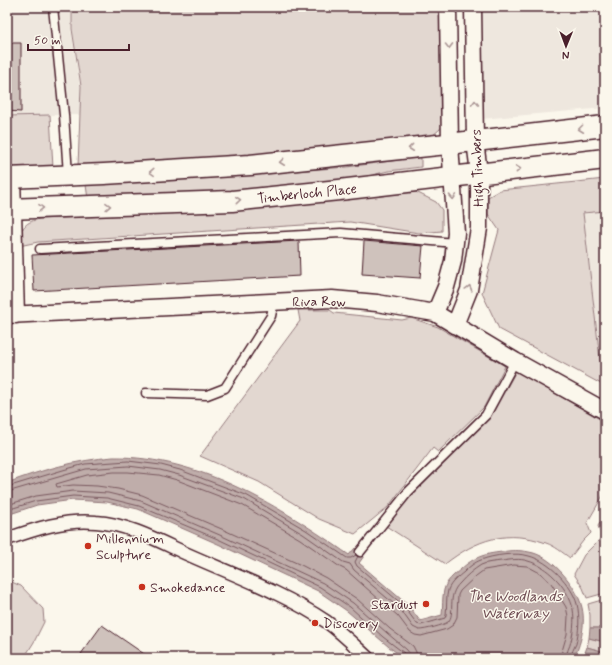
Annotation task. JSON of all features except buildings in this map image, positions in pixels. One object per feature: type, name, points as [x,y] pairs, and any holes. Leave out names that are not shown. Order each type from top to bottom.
[{"type":"street","name":"High Timbers","points":[[435,314],[446,287],[456,243],[450,144],[448,7]]},
{"type":"street","name":"High Timbers","points":[[455,325],[469,290],[479,228],[479,173],[475,142],[473,7]]},
{"type":"street","points":[[11,315],[9,178],[250,165],[475,142],[605,126]]},
{"type":"street","name":"Timberloch Place","points":[[9,209],[232,201],[605,159]]},
{"type":"street","points":[[68,176],[69,207]]},
{"type":"street","name":"Riva Row","points":[[11,315],[332,299],[377,303],[435,314],[605,411]]},
{"type":"street","points":[[7,539],[39,528],[64,523],[95,521],[129,529],[291,602],[334,628],[368,658]]},
{"type":"lane","points":[[53,7],[64,115],[68,176]]},
{"type":"lane","points":[[40,250],[340,233],[456,243]]},
{"type":"lane","points":[[146,393],[207,395],[225,388],[271,316],[274,302]]},
{"type":"lane","points":[[360,552],[408,492],[486,415],[515,360]]},
{"type":"shaded area","points":[[7,7],[71,7],[71,29],[80,86],[80,115],[7,115]]},
{"type":"shaded area","points":[[72,7],[444,7],[445,121],[440,129],[431,137],[287,154],[78,167],[81,86],[72,29]]},
{"type":"shaded area","points":[[480,7],[605,7],[605,108],[481,119]]},
{"type":"shaded area","points":[[50,115],[53,168],[7,170],[7,116]]},
{"type":"shaded area","points":[[421,157],[421,167],[388,171],[352,180],[275,190],[88,199],[86,185],[177,180],[347,167]]},
{"type":"shaded area","points":[[605,179],[605,211],[583,213],[603,385],[499,329],[482,293],[499,230],[488,214],[488,197],[500,190]]},
{"type":"shaded area","points":[[416,192],[436,202],[442,210],[442,231],[419,233],[350,222],[38,242],[19,246],[20,235],[26,225],[34,220],[40,219],[269,207]]},
{"type":"shaded area","points":[[605,211],[605,393],[583,214]]},
{"type":"shaded area","points":[[298,310],[330,310],[334,313],[402,320],[411,318],[438,327],[505,366],[484,407],[438,452],[433,448],[388,507],[355,534],[319,519],[259,482],[200,456],[300,321]]},
{"type":"shaded area","points":[[516,371],[605,422],[605,492],[587,523],[591,533],[570,558],[546,543],[532,539],[505,537],[493,539],[469,548],[445,564],[386,526],[411,494],[494,411]]},
{"type":"shaded area","points":[[605,515],[605,593],[587,598],[583,588],[574,574],[584,555],[602,537],[598,526]]},
{"type":"shaded area","points":[[7,580],[21,586],[43,609],[44,622],[24,658],[7,658]]},
{"type":"shaded area","points":[[605,599],[605,628],[590,628],[588,604]]},
{"type":"shaded area","points":[[589,638],[604,642],[601,651],[587,647]]},
{"type":"water","name":"The Woodlands Waterway","points":[[113,457],[145,459],[177,465],[208,475],[238,488],[296,519],[349,555],[355,548],[364,556],[359,563],[409,606],[420,621],[442,615],[443,593],[445,587],[451,578],[475,559],[490,554],[512,551],[526,551],[537,554],[545,558],[560,570],[572,586],[580,601],[583,615],[583,630],[577,651],[574,658],[404,658],[347,611],[318,591],[218,544],[138,509],[107,502],[73,500],[37,505],[7,515],[7,483],[59,466],[86,460]]},
{"type":"water","points":[[590,628],[605,628],[605,642],[589,638]]},
{"type":"water","points":[[587,647],[605,652],[602,658],[583,658]]},
{"type":"place","name":"Millennium Sculpture","points":[[88,546]]},
{"type":"place","name":"Smokedance","points":[[142,587]]},
{"type":"place","name":"Stardust","points":[[426,604]]},
{"type":"place","name":"Discovery","points":[[315,623]]}]
